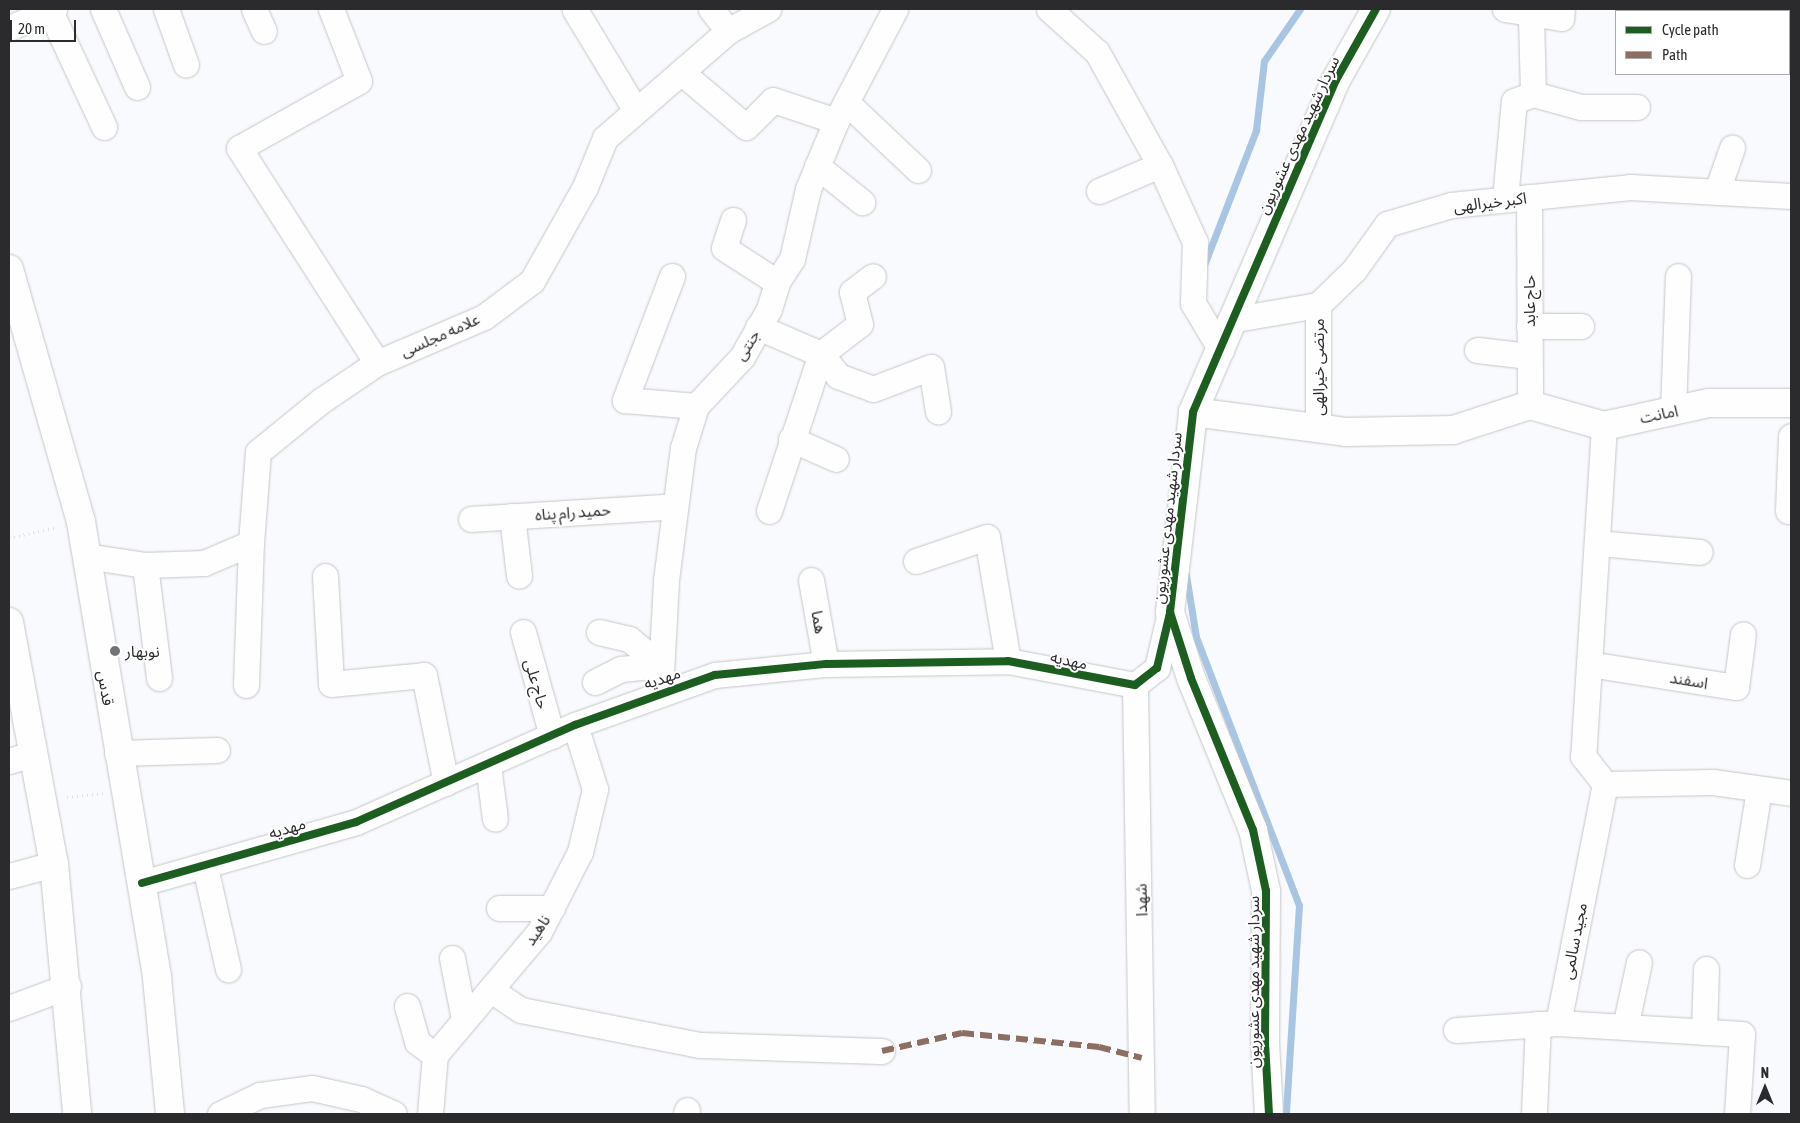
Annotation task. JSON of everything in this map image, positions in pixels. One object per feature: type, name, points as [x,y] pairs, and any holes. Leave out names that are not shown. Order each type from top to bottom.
[{"type":"street","points":[[103,9],[137,87]]},
{"type":"street","points":[[166,9],[186,65]]},
{"type":"street","points":[[331,9],[359,81],[240,148],[376,363]]},
{"type":"street","points":[[711,9],[728,31]]},
{"type":"street","name":"علامه مجلسی","points":[[246,685],[251,543],[258,452],[376,363],[484,317],[532,281],[585,187],[605,138],[634,110],[728,31],[768,9]]},
{"type":"street","name":"جنتی","points":[[660,692],[675,506],[683,448],[696,406],[742,358],[758,327],[777,282],[792,259],[817,166],[841,112],[894,9]]},
{"type":"street","points":[[1049,9],[1097,52],[1160,165],[1195,242],[1194,304],[1221,350]]},
{"type":"street","name":"سردار شهید مهدی عشوریون","points":[[1269,1114],[1265,1043],[1266,891],[1253,830],[1191,678],[1170,612],[1193,412],[1221,350],[1230,320],[1336,80],[1376,9]]},
{"type":"street","points":[[1505,9],[1531,16],[1560,18],[1562,9]]},
{"type":"street","points":[[9,28],[52,10],[104,128]]},
{"type":"street","points":[[576,10],[634,110]]},
{"type":"street","points":[[1531,16],[1533,94],[1581,107],[1637,107]]},
{"type":"street","points":[[681,72],[746,128],[773,100],[841,112],[918,170]]},
{"type":"street","name":"حاج عابد","points":[[1530,404],[1530,326],[1517,198],[1514,101],[1533,94]]},
{"type":"street","points":[[1717,191],[1732,148]]},
{"type":"street","points":[[1099,191],[1160,165]]},
{"type":"street","points":[[817,166],[862,202]]},
{"type":"street","name":"اکبر خیرالهی","points":[[1318,305],[1354,270],[1387,224],[1450,205],[1630,187],[1791,196]]},
{"type":"street","points":[[733,220],[724,248],[777,282]]},
{"type":"street","name":"قدس","points":[[9,269],[81,522],[117,753],[142,883],[170,1114]]},
{"type":"street","points":[[672,276],[625,400],[696,406]]},
{"type":"street","points":[[769,512],[791,439],[821,354],[860,324],[852,292],[873,276]]},
{"type":"street","points":[[1673,411],[1678,276]]},
{"type":"street","points":[[1230,320],[1318,305]]},
{"type":"street","name":"مرتضی خیرالهی","points":[[1318,305],[1318,429]]},
{"type":"street","points":[[1530,326],[1581,326]]},
{"type":"street","points":[[758,327],[821,354],[838,376],[873,389],[931,367],[938,411]]},
{"type":"street","points":[[1477,350],[1530,356]]},
{"type":"street","name":"امانت","points":[[1530,404],[1604,426],[1709,403],[1791,403]]},
{"type":"street","points":[[1193,412],[1318,429],[1453,430],[1530,404]]},
{"type":"street","points":[[1604,426],[1583,756],[1605,784],[1714,782],[1791,793]]},
{"type":"street","points":[[1788,512],[1791,436]]},
{"type":"street","points":[[791,439],[836,459]]},
{"type":"street","name":"حمید رام پناه","points":[[471,519],[675,506]]},
{"type":"street","points":[[512,516],[519,576]]},
{"type":"street","points":[[916,561],[987,537],[1008,661]]},
{"type":"street","points":[[86,556],[145,565],[204,563],[251,543]]},
{"type":"street","points":[[1597,543],[1700,552]]},
{"type":"street","points":[[145,565],[159,678]]},
{"type":"street","points":[[325,576],[331,684],[424,675],[446,783]]},
{"type":"street","name":"هما","points":[[811,580],[826,664]]},
{"type":"street","points":[[1135,685],[1157,668],[1170,612]]},
{"type":"street","name":"حاج علی","points":[[523,632],[552,736]]},
{"type":"street","points":[[599,632],[629,639],[661,665]]},
{"type":"street","name":"اسفند","points":[[1589,664],[1736,688],[1743,634]]},
{"type":"street","points":[[11,639],[21,757],[43,800],[54,864],[68,986],[77,1114]]},
{"type":"street","name":"مهدیه","points":[[142,883],[205,867],[356,822],[575,725],[660,692],[715,675],[826,664],[1008,661],[1135,685]]},
{"type":"street","points":[[595,682],[622,669],[661,665]]},
{"type":"street","name":"شهدا","points":[[1135,685],[1142,1114]]},
{"type":"street","name":"ناهید","points":[[435,1054],[539,932],[580,852],[595,789],[575,725]]},
{"type":"street","points":[[117,753],[217,750]]},
{"type":"street","points":[[488,765],[495,819]]},
{"type":"street","name":"مجید سالمی","points":[[1534,1112],[1548,1024],[1605,784]]},
{"type":"street","points":[[1747,865],[1759,788]]},
{"type":"street","points":[[9,876],[54,864]]},
{"type":"street","points":[[205,867],[228,969]]},
{"type":"street","points":[[499,908],[552,908]]},
{"type":"street","points":[[452,958],[464,1019]]},
{"type":"street","points":[[1625,1027],[1639,962]]},
{"type":"street","points":[[1704,1032],[1706,969]]},
{"type":"street","points":[[9,1008],[68,986]]},
{"type":"street","points":[[491,990],[521,1010],[700,1045],[882,1051]]},
{"type":"street","points":[[407,1006],[417,1042],[435,1054],[430,1114]]},
{"type":"street","points":[[1456,1030],[1548,1024],[1742,1034],[1737,1114]]},
{"type":"street","points":[[220,1114],[260,1095],[312,1088],[361,1099],[394,1114]]},
{"type":"path","points":[[9,538],[81,522]]},
{"type":"path","points":[[43,800],[124,791]]},
{"type":"waterway","points":[[1204,265],[1256,130],[1264,61],[1300,9]]},
{"type":"waterway","points":[[1186,575],[1196,637],[1299,905],[1286,1114]]},
{"type":"marked path","points":[[882,1051],[962,1033],[1099,1047],[1142,1058]]},
{"type":"cycle path","points":[[1269,1114],[1265,1043],[1266,891],[1253,830],[1191,678],[1170,612],[1193,412],[1336,80],[1376,9]]},
{"type":"cycle path","points":[[142,883],[356,822],[575,725],[715,675],[826,664],[1008,661],[1135,685],[1157,668],[1170,613]]},
{"type":"place","name":"نوبهار","points":[[115,651]]}]
